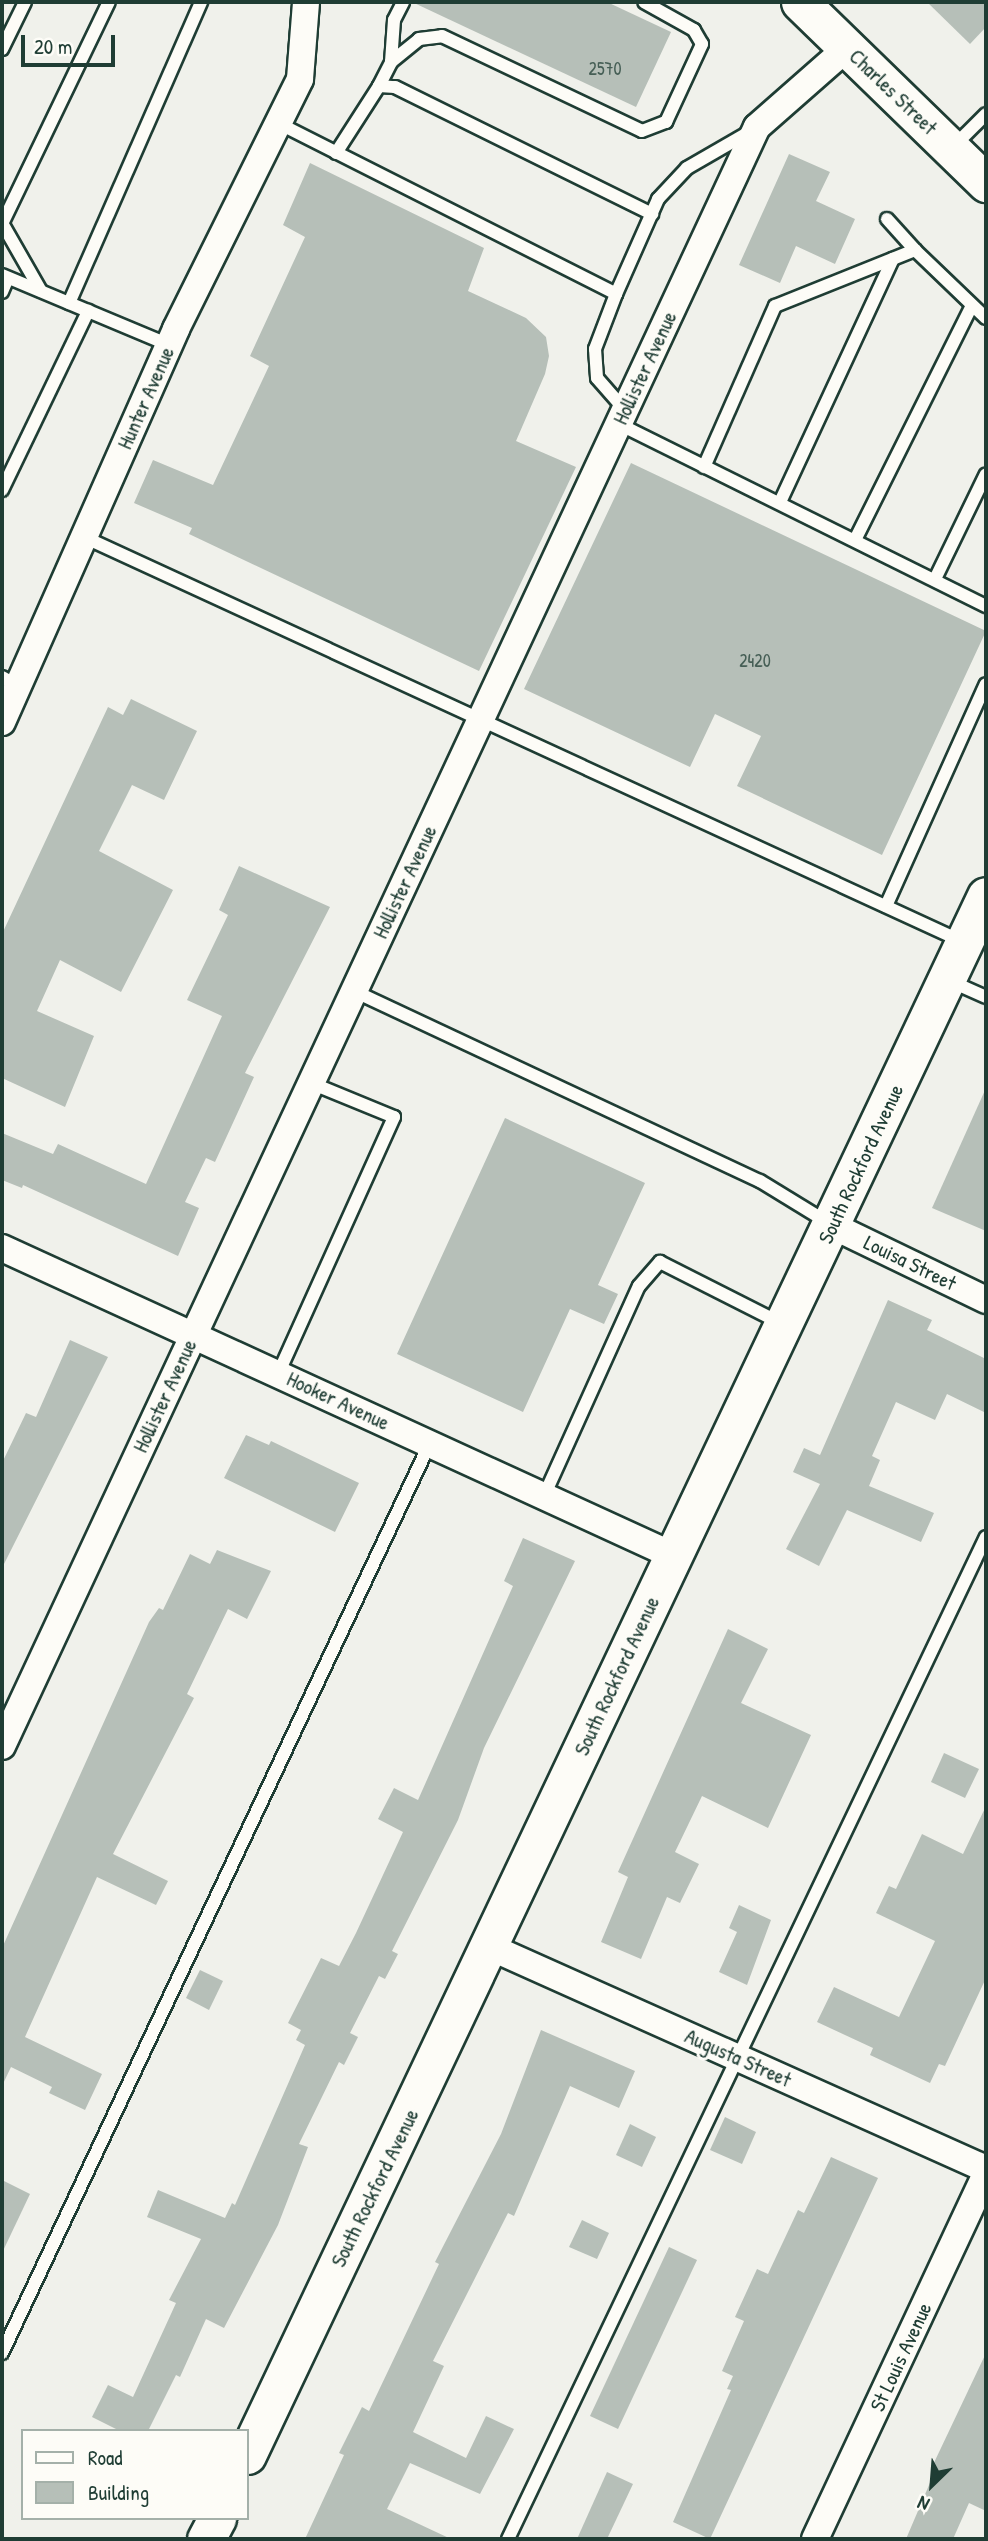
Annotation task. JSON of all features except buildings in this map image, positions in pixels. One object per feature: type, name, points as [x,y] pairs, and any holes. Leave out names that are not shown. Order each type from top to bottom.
[{"type":"street","name":"Hunter Avenue","points":[[2,722],[10,681],[84,537],[169,345],[300,79],[306,2]]},
{"type":"street","name":"Charles Street","points":[[800,2],[986,183]]},
{"type":"street","name":"Hollister Avenue","points":[[2,1746],[757,127],[847,48]]},
{"type":"street","name":"South Rockford Avenue","points":[[248,2453],[833,1226],[986,896]]},
{"type":"street","name":"Louisa Street","points":[[833,1226],[986,1300]]},
{"type":"street","name":"Hooker Avenue","points":[[2,1248],[674,1556]]},
{"type":"street","name":"Augusta Street","points":[[491,1947],[986,2171]]},
{"type":"street","name":"St Louis Avenue","points":[[815,2539],[986,2171]]},
{"type":"street","points":[[206,2539],[215,2520]]},
{"type":"lane","points":[[2,49],[25,2]]},
{"type":"lane","points":[[41,291],[2,223],[109,2]]},
{"type":"lane","points":[[69,303],[201,2]]},
{"type":"lane","points":[[336,153],[379,86],[391,62],[394,20],[403,2]]},
{"type":"lane","points":[[391,62],[419,38],[442,36],[642,131],[666,122],[702,44],[694,30],[644,2]]},
{"type":"lane","points":[[379,86],[395,87],[652,214]]},
{"type":"lane","points":[[952,149],[986,114]]},
{"type":"lane","points":[[278,123],[616,294]]},
{"type":"lane","points":[[757,127],[687,167],[658,199],[595,349],[597,378],[622,417],[704,467],[781,500],[936,577],[986,606]]},
{"type":"lane","points":[[887,219],[915,250],[986,318]]},
{"type":"lane","points":[[704,467],[775,306],[915,250]]},
{"type":"lane","points":[[781,500],[893,259]]},
{"type":"lane","points":[[2,292],[5,276],[169,345]]},
{"type":"lane","points":[[856,538],[972,305]]},
{"type":"lane","points":[[2,491],[88,311]]},
{"type":"lane","points":[[936,577],[986,474]]},
{"type":"lane","points":[[84,537],[964,942]]},
{"type":"lane","points":[[886,906],[986,684]]},
{"type":"lane","points":[[947,979],[986,997]]},
{"type":"lane","points":[[354,991],[760,1181],[833,1226]]},
{"type":"lane","points":[[278,1374],[394,1117],[311,1083]]},
{"type":"lane","points":[[544,1496],[639,1286],[660,1262],[785,1325]]},
{"type":"lane","points":[[2,2353],[429,1443]]},
{"type":"lane","points":[[508,2539],[986,1537]]}]
